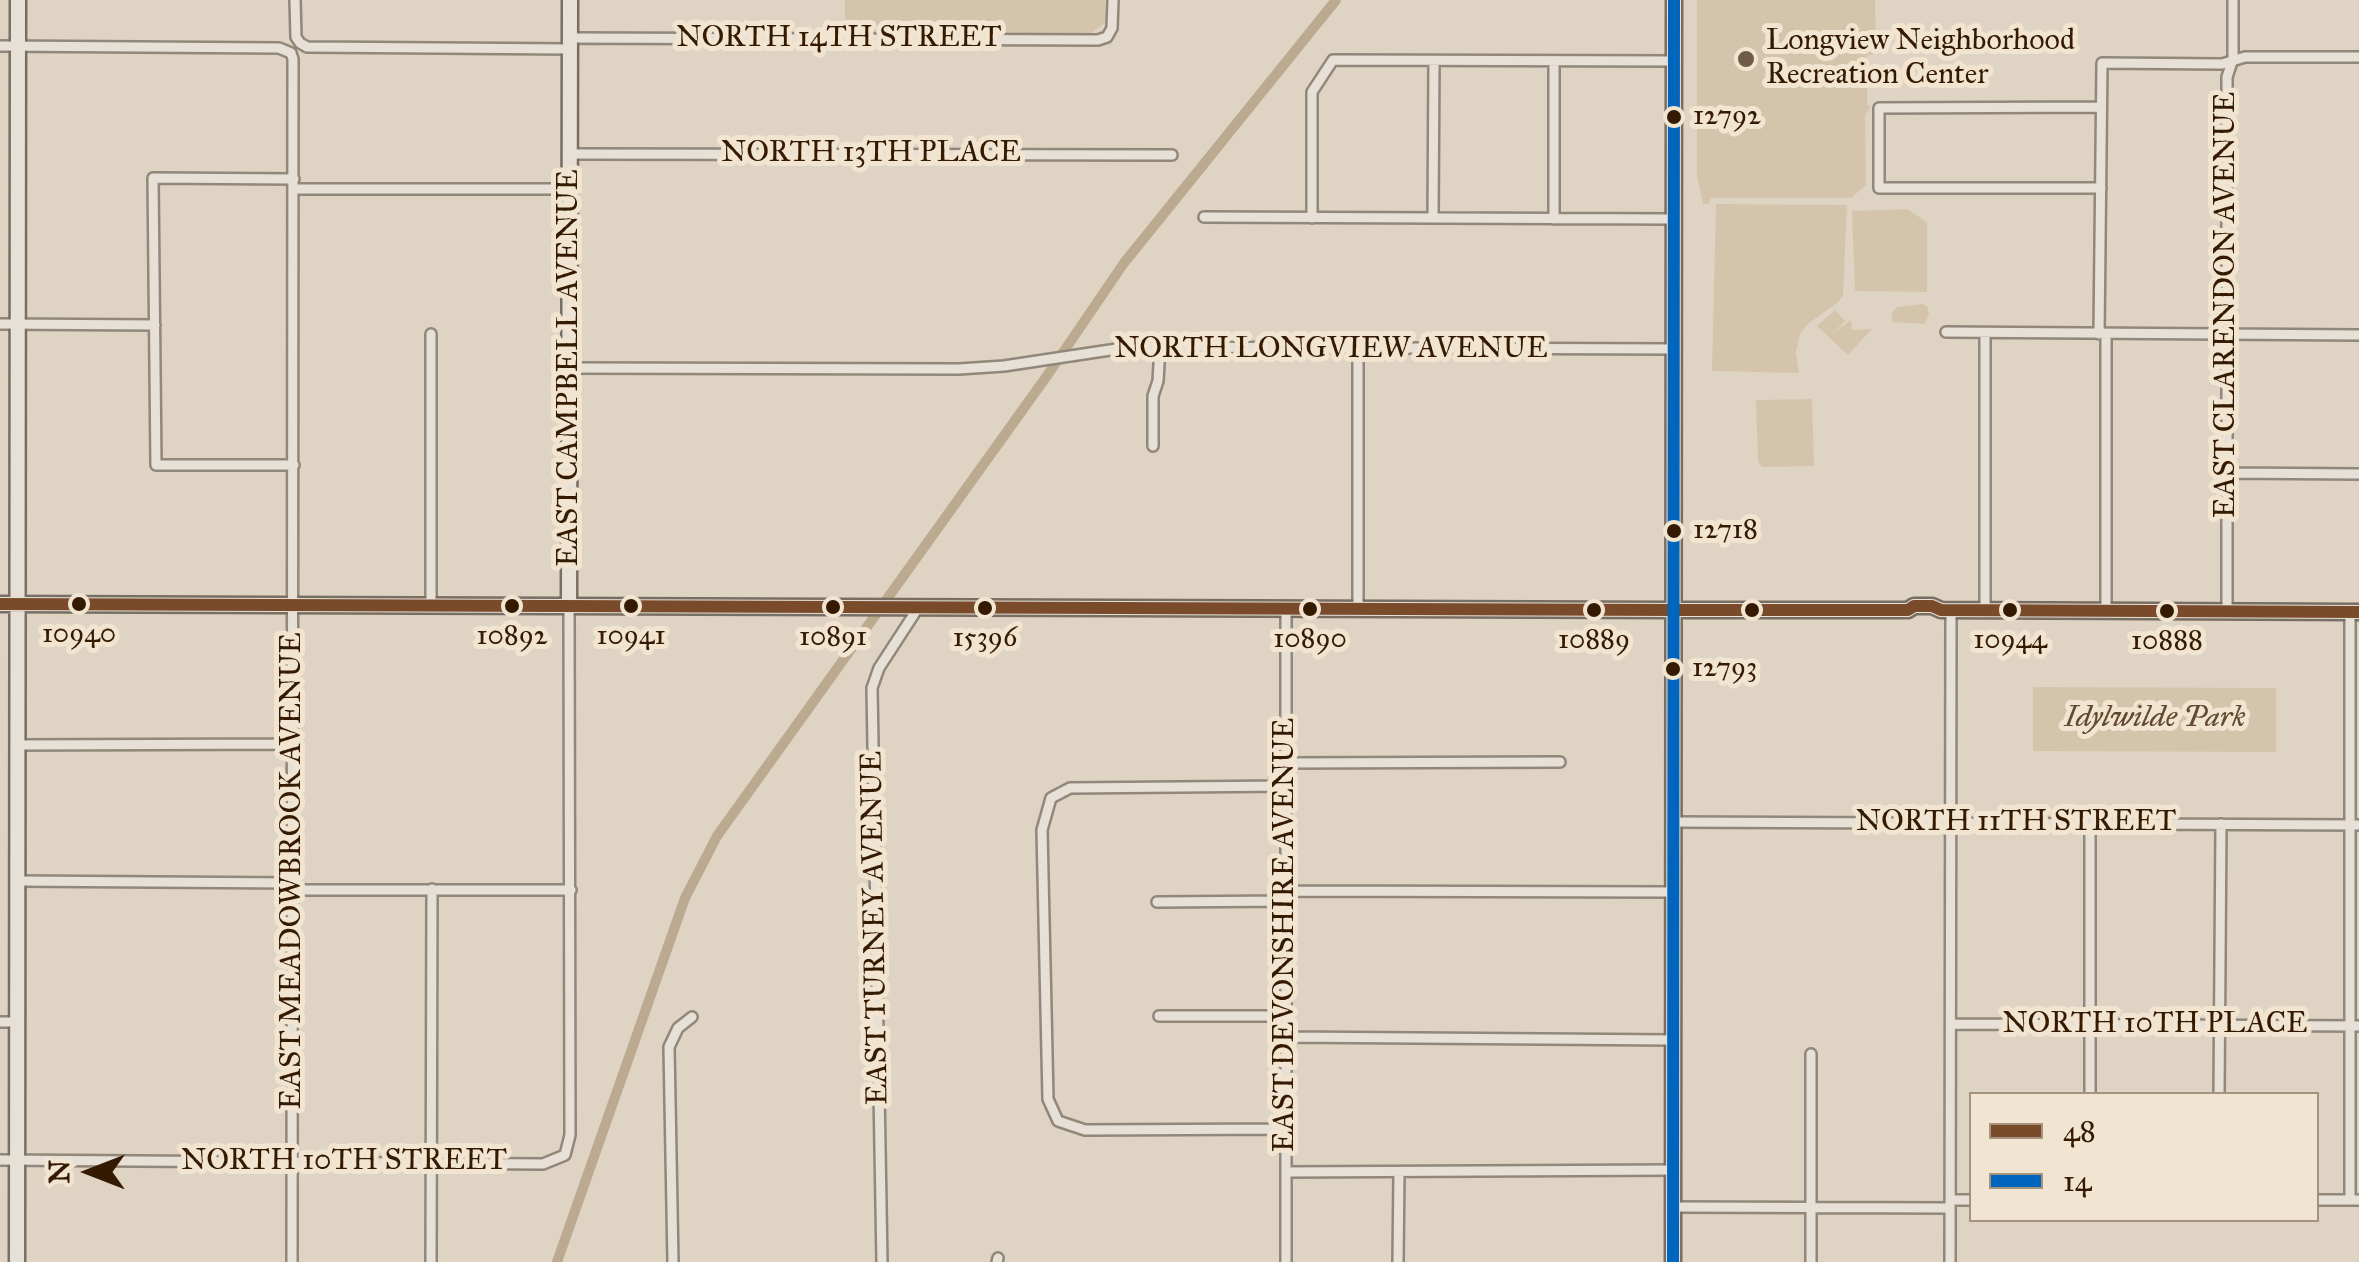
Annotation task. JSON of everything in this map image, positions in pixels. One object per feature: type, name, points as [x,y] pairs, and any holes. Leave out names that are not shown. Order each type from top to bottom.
[{"type":"street","points":[[17,1262],[8,1160],[16,1022],[18,0]]},
{"type":"street","name":"NORTH 14TH STREET","points":[[295,0],[296,37],[308,47],[1098,40],[1112,28],[1113,0]]},
{"type":"street","name":"EAST CAMPBELL AVENUE","points":[[565,1155],[570,1135],[570,0]]},
{"type":"street","points":[[1672,1262],[1674,0]]},
{"type":"street","name":"EAST CLARENDON AVENUE","points":[[2227,612],[2227,77],[2233,59],[2233,0]]},
{"type":"street","points":[[0,46],[18,46]]},
{"type":"street","name":"EAST MEADOWBROOK AVENUE","points":[[18,46],[279,48],[293,59],[292,1262]]},
{"type":"street","points":[[2106,611],[2102,63],[2222,64],[2233,59],[2359,57]]},
{"type":"street","points":[[1312,218],[1312,92],[1333,60],[1673,61]]},
{"type":"street","points":[[1433,218],[1434,61]]},
{"type":"street","points":[[1554,61],[1554,219]]},
{"type":"street","points":[[2100,188],[1879,188],[1879,108],[2101,107]]},
{"type":"street","name":"NORTH 13TH PLACE","points":[[570,154],[1172,154]]},
{"type":"street","points":[[294,466],[156,465],[153,178],[570,189]]},
{"type":"street","points":[[1204,216],[1673,220]]},
{"type":"street","points":[[0,324],[155,325]]},
{"type":"street","points":[[1946,332],[2359,335]]},
{"type":"street","points":[[1985,332],[1985,610]]},
{"type":"street","points":[[431,334],[431,606]]},
{"type":"street","points":[[1153,446],[1153,396],[1160,347]]},
{"type":"street","name":"NORTH LONGVIEW AVENUE","points":[[570,368],[959,369],[1160,347],[1673,349]]},
{"type":"street","points":[[1358,348],[1358,608]]},
{"type":"street","points":[[2227,473],[2359,474]]},
{"type":"street","points":[[0,604],[1908,610],[1915,615],[1946,610],[2354,612],[2354,1200],[2319,1200]]},
{"type":"street","name":"EAST TURNEY AVENUE","points":[[882,1262],[872,688],[879,668],[919,607]]},
{"type":"street","name":"EAST DEVONSHIRE AVENUE","points":[[1286,608],[1286,1262]]},
{"type":"street","points":[[1946,610],[1950,1262]]},
{"type":"street","points":[[18,745],[293,744]]},
{"type":"street","points":[[1286,763],[1560,762]]},
{"type":"street","points":[[1285,1129],[1085,1130],[1058,1121],[1048,1099],[1042,830],[1051,798],[1082,786],[1286,786]]},
{"type":"street","name":"NORTH 11TH STREET","points":[[1673,822],[2354,825]]},
{"type":"street","points":[[2090,824],[2090,1092]]},
{"type":"street","points":[[2220,824],[2220,1092]]},
{"type":"street","points":[[17,881],[571,890]]},
{"type":"street","points":[[431,1262],[432,889]]},
{"type":"street","points":[[1157,902],[1287,896],[1673,892]]},
{"type":"street","points":[[1159,1016],[1286,1016]]},
{"type":"street","points":[[673,1262],[670,1046],[678,1028],[692,1017]]},
{"type":"street","points":[[0,1022],[16,1022]]},
{"type":"street","name":"NORTH 10TH PLACE","points":[[1951,1024],[2354,1026]]},
{"type":"street","points":[[1286,1037],[1672,1040]]},
{"type":"street","points":[[1811,1054],[1811,1262]]},
{"type":"street","name":"NORTH 10TH STREET","points":[[8,1160],[549,1163],[565,1155]]},
{"type":"street","points":[[1286,1172],[1673,1170]]},
{"type":"street","points":[[1398,1262],[1399,1172]]},
{"type":"street","points":[[1672,1207],[1811,1208],[1969,1201]]},
{"type":"green space","points":[[845,0],[1105,0],[1105,23],[1090,34],[845,32]]},
{"type":"green space","points":[[1697,0],[1875,0],[1876,54],[1867,55],[1867,105],[1871,106],[1865,116],[1866,185],[1851,198],[1711,198],[1709,204],[1703,204],[1697,176]]},
{"type":"green space","points":[[1716,204],[1847,205],[1843,296],[1800,334],[1796,352],[1799,373],[1712,371]]},
{"type":"green space","points":[[1907,209],[1927,222],[1927,292],[1855,291],[1852,211]]},
{"type":"green space","points":[[1922,304],[1929,313],[1925,324],[1892,322],[1897,307]]},
{"type":"green space","points":[[1835,310],[1845,321],[1833,333],[1851,320],[1852,330],[1872,329],[1848,355],[1817,326]]},
{"type":"green space","points":[[1812,399],[1814,466],[1762,467],[1758,462],[1756,400]]},
{"type":"green space","name":"Idylwilde Park","points":[[2033,687],[2276,688],[2276,752],[2033,751]]},
{"type":"waterway","points":[[557,1262],[685,898],[717,836],[1124,263],[1336,0]]},
{"type":"transit line","name":"14","points":[[1673,1262],[1674,0]]},
{"type":"transit line","name":"48","points":[[0,604],[1674,610],[1908,610],[1932,606],[1941,610],[2359,612]]},
{"type":"place","name":"Longview Neighborhood Recreation Center","points":[[1746,59]]},
{"type":"place","name":"12792","points":[[1674,117]]},
{"type":"place","name":"12718","points":[[1674,531]]},
{"type":"place","name":"10940","points":[[79,604]]},
{"type":"place","name":"10892","points":[[512,606]]},
{"type":"place","name":"10941","points":[[631,606]]},
{"type":"place","name":"10891","points":[[833,607]]},
{"type":"place","name":"15396","points":[[985,608]]},
{"type":"place","name":"10890","points":[[1310,609]]},
{"type":"place","name":"10889","points":[[1594,610]]},
{"type":"place","name":"10944","points":[[2010,610]]},
{"type":"place","name":"10888","points":[[2167,611]]},
{"type":"place","name":"12793","points":[[1673,669]]}]
